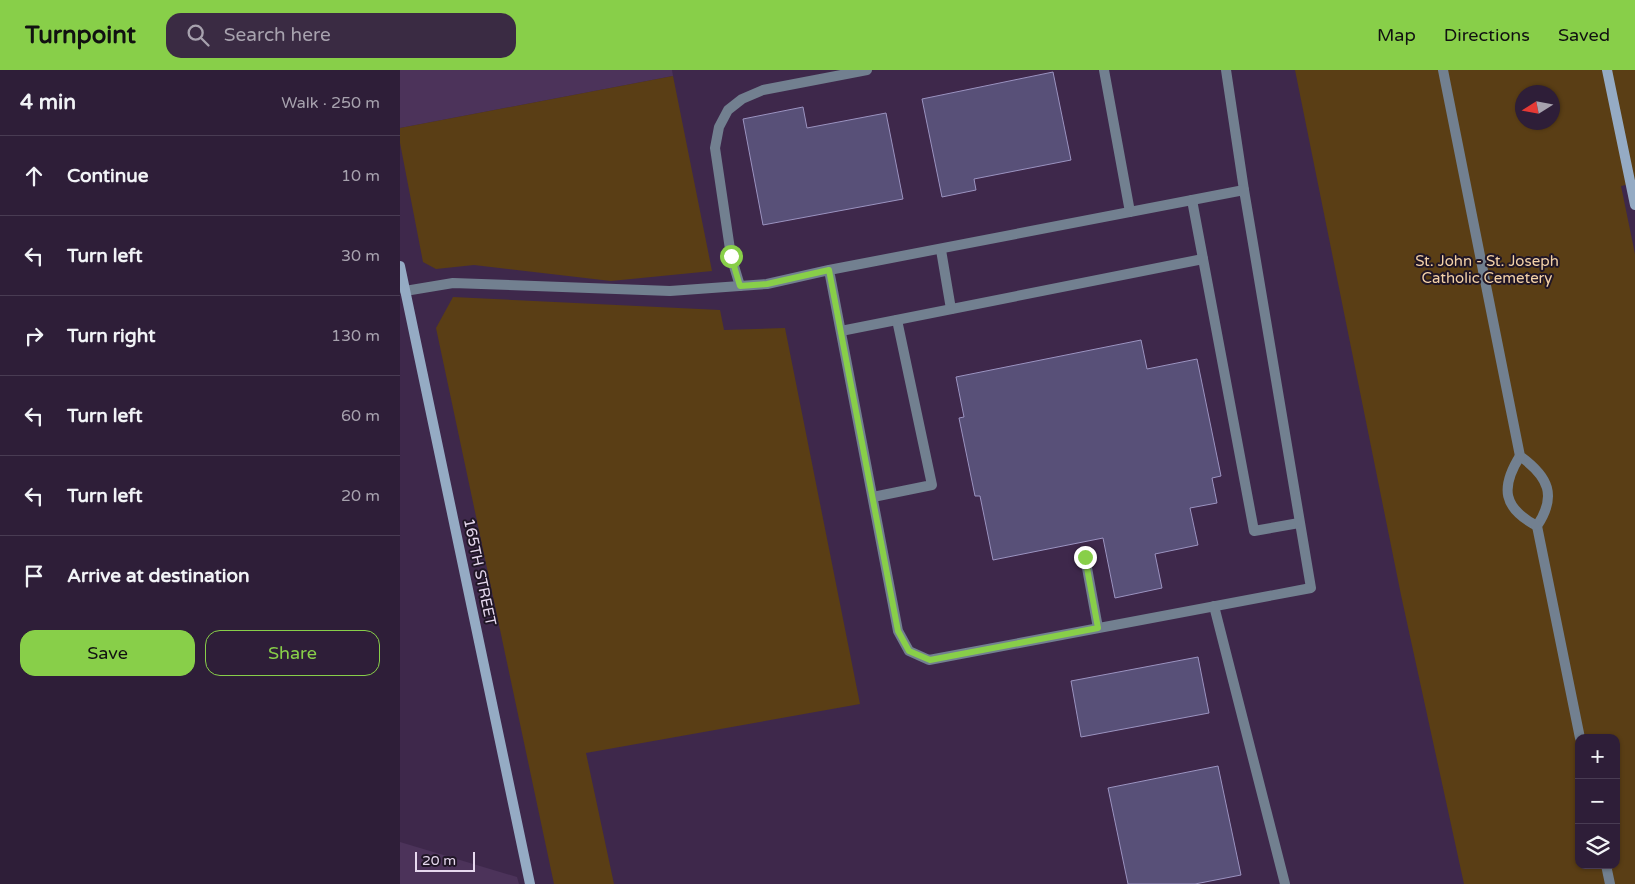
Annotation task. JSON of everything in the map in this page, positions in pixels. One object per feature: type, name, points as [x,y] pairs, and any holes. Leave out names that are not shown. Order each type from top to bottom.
[{"type":"main road","points":[[1607,70],[1635,205]]},
{"type":"main road","name":"165TH STREET","points":[[400,268],[530,884]]},
{"type":"lane","points":[[740,286],[731,256],[715,148],[719,127],[728,110],[742,99],[763,90],[867,70]]},
{"type":"lane","points":[[1104,70],[1130,212]]},
{"type":"lane","points":[[829,270],[898,631],[909,651],[930,660],[1311,588],[1244,190],[1226,70]]},
{"type":"lane","points":[[1443,70],[1520,456],[1542,476],[1548,488],[1549,502],[1537,526],[1579,734]]},
{"type":"lane","points":[[405,291],[453,283],[670,291],[767,284],[829,270],[941,250],[1244,190]]},
{"type":"lane","points":[[1192,200],[1254,531],[1299,523]]},
{"type":"lane","points":[[941,250],[951,309]]},
{"type":"lane","points":[[840,331],[1203,259]]},
{"type":"lane","points":[[873,498],[932,485],[897,320]]},
{"type":"lane","points":[[1520,456],[1512,468],[1508,482],[1507,498],[1513,510],[1537,526]]},
{"type":"lane","points":[[1085,557],[1098,628]]},
{"type":"lane","points":[[1214,606],[1284,884]]},
{"type":"lane","points":[[1607,869],[1610,884]]},
{"type":"shaded area","points":[[400,70],[672,70],[673,76],[400,128]]},
{"type":"shaded area","points":[[400,842],[517,877],[519,884],[400,884]]},
{"type":"green space","name":"St. John - St. Joseph Catholic Cemetery","points":[[1295,70],[1635,70],[1635,183],[1621,186],[1635,254],[1635,884],[1464,884],[1401,595]]},
{"type":"green space","points":[[673,76],[712,271],[611,281],[474,265],[436,269],[423,262],[400,143],[400,128]]},
{"type":"green space","points":[[453,297],[720,310],[724,330],[785,328],[860,704],[586,753],[614,884],[554,884],[436,328]]},
{"type":"building","points":[[1053,72],[1071,160],[974,179],[976,190],[942,197],[922,99]]},
{"type":"building","points":[[803,107],[807,128],[886,113],[903,199],[763,225],[743,119]]},
{"type":"building","points":[[1141,340],[1147,369],[1197,359],[1221,476],[1212,478],[1217,503],[1190,508],[1198,545],[1155,554],[1162,588],[1115,598],[1103,538],[993,560],[980,496],[975,496],[959,418],[964,417],[956,377]]},
{"type":"building","points":[[1198,657],[1209,713],[1081,737],[1071,681]]},
{"type":"building","points":[[1218,766],[1241,875],[1195,884],[1128,884],[1108,788]]},
{"type":"route","points":[[731,256],[740,286],[767,284],[829,270],[898,631],[909,651],[930,660],[1098,628],[1085,557]]}]
